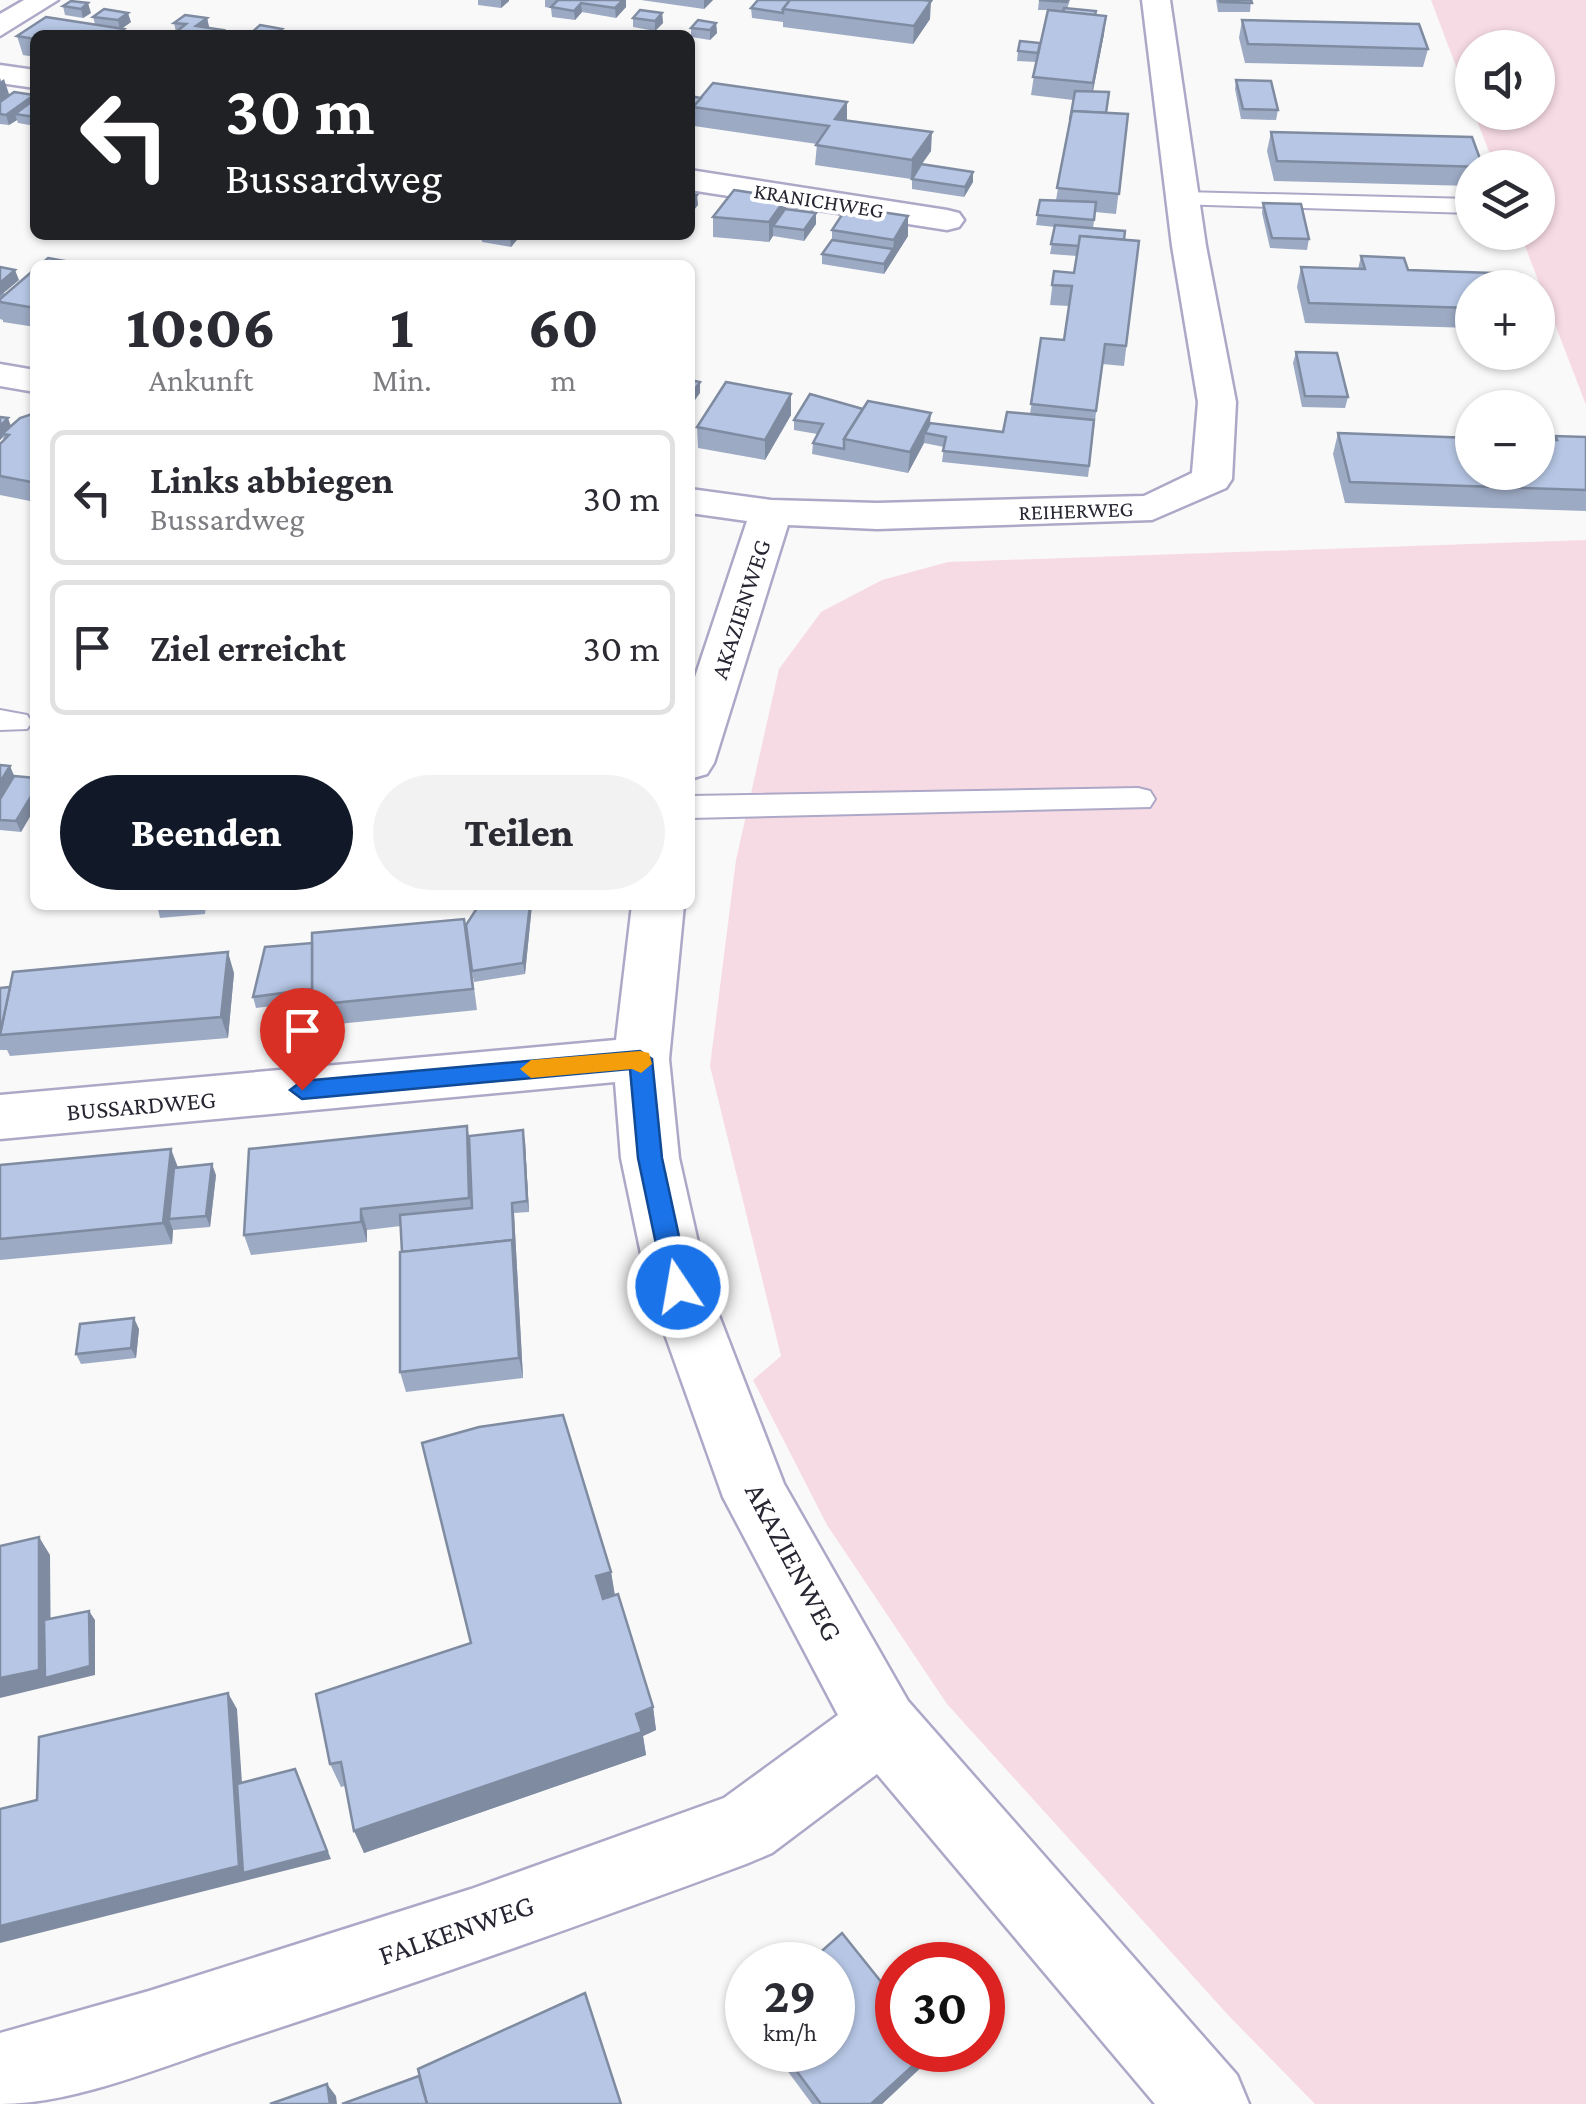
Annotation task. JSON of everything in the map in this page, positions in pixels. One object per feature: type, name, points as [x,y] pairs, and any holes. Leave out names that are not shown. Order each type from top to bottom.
[{"type":"street","points":[[0,26],[44,0]]},
{"type":"street","name":"REIHERWEG","points":[[695,502],[771,512],[877,516],[1152,508],[1212,479],[1217,402],[1183,199],[1156,0]]},
{"type":"street","points":[[0,74],[30,78]]},
{"type":"street","name":"KRANICHWEG","points":[[695,181],[947,220]]},
{"type":"street","points":[[0,375],[30,379]]},
{"type":"street","name":"AKAZIENWEG","points":[[695,748],[771,512]]},
{"type":"street","name":"AKAZIENWEG","points":[[657,910],[640,1059],[650,1158],[678,1287],[756,1497],[884,1726],[1208,2104]]},
{"type":"street","name":"BUSSARDWEG","points":[[0,1117],[640,1059]]},
{"type":"street","name":"FALKENWEG","points":[[0,2073],[150,2031],[452,1933],[746,1827],[884,1726]]},
{"type":"lane","points":[[1183,199],[1455,206]]},
{"type":"lane","points":[[695,807],[1138,799]]},
{"type":"shaded area","points":[[1431,0],[1586,0],[1586,405],[1555,324],[1555,270],[1534,270],[1527,250],[1555,250],[1555,150],[1488,150],[1481,130],[1555,130],[1555,30],[1455,30],[1455,64]]},
{"type":"shaded area","points":[[1586,540],[1586,2104],[1315,2104],[1228,2015],[947,1704],[827,1525],[753,1380],[781,1356],[710,1066],[736,860],[779,669],[821,612],[882,580],[948,562]]},
{"type":"building","points":[[558,0],[623,0],[615,8],[581,3],[574,11],[551,7]]},
{"type":"building","points":[[758,0],[790,0],[783,13],[751,8]]},
{"type":"building","points":[[790,0],[931,1],[914,26],[783,9]]},
{"type":"building","points":[[1251,0],[1252,3],[1220,2]]},
{"type":"building","points":[[71,1],[88,3],[81,9],[63,6]]},
{"type":"building","points":[[1064,8],[1096,11],[1095,15],[1063,12]]},
{"type":"building","points":[[104,9],[128,13],[118,20],[93,17]]},
{"type":"building","points":[[640,10],[662,13],[655,21],[633,18]]},
{"type":"building","points":[[1048,10],[1106,16],[1093,83],[1033,77]]},
{"type":"building","points":[[185,15],[207,18],[196,26],[223,30],[178,30],[186,24],[174,23]]},
{"type":"building","points":[[46,17],[124,29],[30,30],[30,38],[17,36]]},
{"type":"building","points":[[698,20],[716,23],[710,30],[691,28]]},
{"type":"building","points":[[1242,20],[1419,24],[1428,49],[1248,44]]},
{"type":"building","points":[[260,25],[282,29],[280,30],[254,30]]},
{"type":"building","points":[[1020,41],[1040,43],[1038,53],[1018,51]]},
{"type":"building","points":[[1236,80],[1271,81],[1278,110],[1243,109]]},
{"type":"building","points":[[713,83],[847,102],[835,119],[932,132],[912,160],[816,145],[829,126],[695,105]]},
{"type":"building","points":[[1075,91],[1109,92],[1106,113],[1072,111],[1070,120]]},
{"type":"building","points":[[14,92],[30,94],[6,115],[0,114],[0,102]]},
{"type":"building","points":[[30,103],[30,116],[15,114]]},
{"type":"building","points":[[1072,111],[1128,114],[1119,194],[1057,188]]},
{"type":"building","points":[[1271,132],[1472,137],[1477,150],[1455,150],[1455,166],[1277,161]]},
{"type":"building","points":[[921,164],[973,172],[965,187],[912,179]]},
{"type":"building","points":[[734,190],[786,198],[769,222],[713,217]]},
{"type":"building","points":[[1040,200],[1096,202],[1094,220],[1037,215]]},
{"type":"building","points":[[1263,203],[1301,204],[1309,239],[1272,238]]},
{"type":"building","points":[[847,207],[908,216],[894,240],[832,230]]},
{"type":"building","points":[[785,209],[816,213],[804,230],[773,226]]},
{"type":"building","points":[[1055,225],[1125,231],[1124,240],[1080,236],[1079,246],[1051,244]]},
{"type":"building","points":[[1080,236],[1139,241],[1126,346],[1105,344],[1096,411],[1031,404],[1041,338],[1064,340],[1072,286],[1052,285],[1054,271],[1074,273]]},
{"type":"building","points":[[832,240],[893,249],[884,264],[822,254]]},
{"type":"building","points":[[1361,256],[1404,258],[1408,270],[1455,272],[1455,307],[1309,303],[1301,267],[1365,269]]},
{"type":"building","points":[[0,267],[15,270],[0,283]]},
{"type":"building","points":[[30,273],[30,307],[0,299]]},
{"type":"building","points":[[1296,352],[1337,353],[1348,397],[1305,396]]},
{"type":"building","points":[[726,382],[791,394],[765,440],[697,427]]},
{"type":"building","points":[[810,394],[863,409],[844,439],[844,449],[813,443],[823,424],[794,420]]},
{"type":"building","points":[[868,401],[931,413],[910,452],[844,439]]},
{"type":"building","points":[[1007,412],[1094,420],[1089,466],[943,451],[946,437],[925,433],[930,423],[1003,432]]},
{"type":"building","points":[[30,415],[30,482],[0,476],[0,444],[9,435],[2,434]]},
{"type":"building","points":[[1338,433],[1455,437],[1455,486],[1350,482]]},
{"type":"building","points":[[1555,436],[1586,437],[1586,490],[1555,489]]},
{"type":"building","points":[[0,765],[10,766],[0,782]]},
{"type":"building","points":[[14,776],[30,778],[30,798],[16,821],[0,820],[0,799]]},
{"type":"building","points":[[476,910],[529,910],[523,963],[472,971],[466,925]]},
{"type":"building","points":[[464,919],[473,989],[312,1005],[312,933]]},
{"type":"building","points":[[312,943],[312,989],[253,997],[265,947]]},
{"type":"building","points":[[228,952],[221,1017],[0,1035],[13,972]]},
{"type":"building","points":[[10,987],[0,1034],[0,988]]},
{"type":"building","points":[[467,1126],[469,1198],[361,1209],[361,1222],[244,1235],[249,1149]]},
{"type":"building","points":[[523,1130],[527,1201],[512,1203],[514,1250],[512,1240],[402,1252],[400,1215],[472,1208],[469,1136]]},
{"type":"building","points":[[171,1149],[163,1223],[0,1239],[0,1165]]},
{"type":"building","points":[[212,1164],[206,1216],[169,1219],[174,1168]]},
{"type":"building","points":[[512,1240],[519,1358],[400,1372],[400,1252]]},
{"type":"building","points":[[134,1318],[131,1348],[76,1354],[80,1324]]},
{"type":"building","points":[[563,1415],[611,1572],[596,1576],[603,1599],[618,1594],[653,1707],[636,1714],[642,1732],[354,1831],[341,1762],[330,1764],[316,1694],[471,1643],[422,1443],[479,1427]]},
{"type":"building","points":[[39,1537],[39,1670],[0,1678],[0,1546]]},
{"type":"building","points":[[89,1611],[90,1666],[45,1678],[44,1620]]},
{"type":"building","points":[[228,1693],[239,1866],[0,1926],[0,1809],[37,1800],[39,1737]]},
{"type":"building","points":[[295,1769],[327,1851],[243,1873],[237,1784]]},
{"type":"building","points":[[842,1933],[849,1942],[832,1942]]},
{"type":"building","points":[[855,1949],[875,1974],[875,2072],[906,2072],[871,2104],[821,2104],[797,2072],[855,2072]]},
{"type":"building","points":[[585,1993],[621,2104],[427,2104],[418,2069]]},
{"type":"building","points":[[419,2076],[427,2104],[342,2104]]},
{"type":"building","points":[[327,2084],[330,2104],[270,2104]]},
{"type":"slow traffic","points":[[531,1069],[640,1059],[641,1064]]},
{"type":"route","points":[[302,1090],[640,1059],[650,1158],[678,1287]]}]
